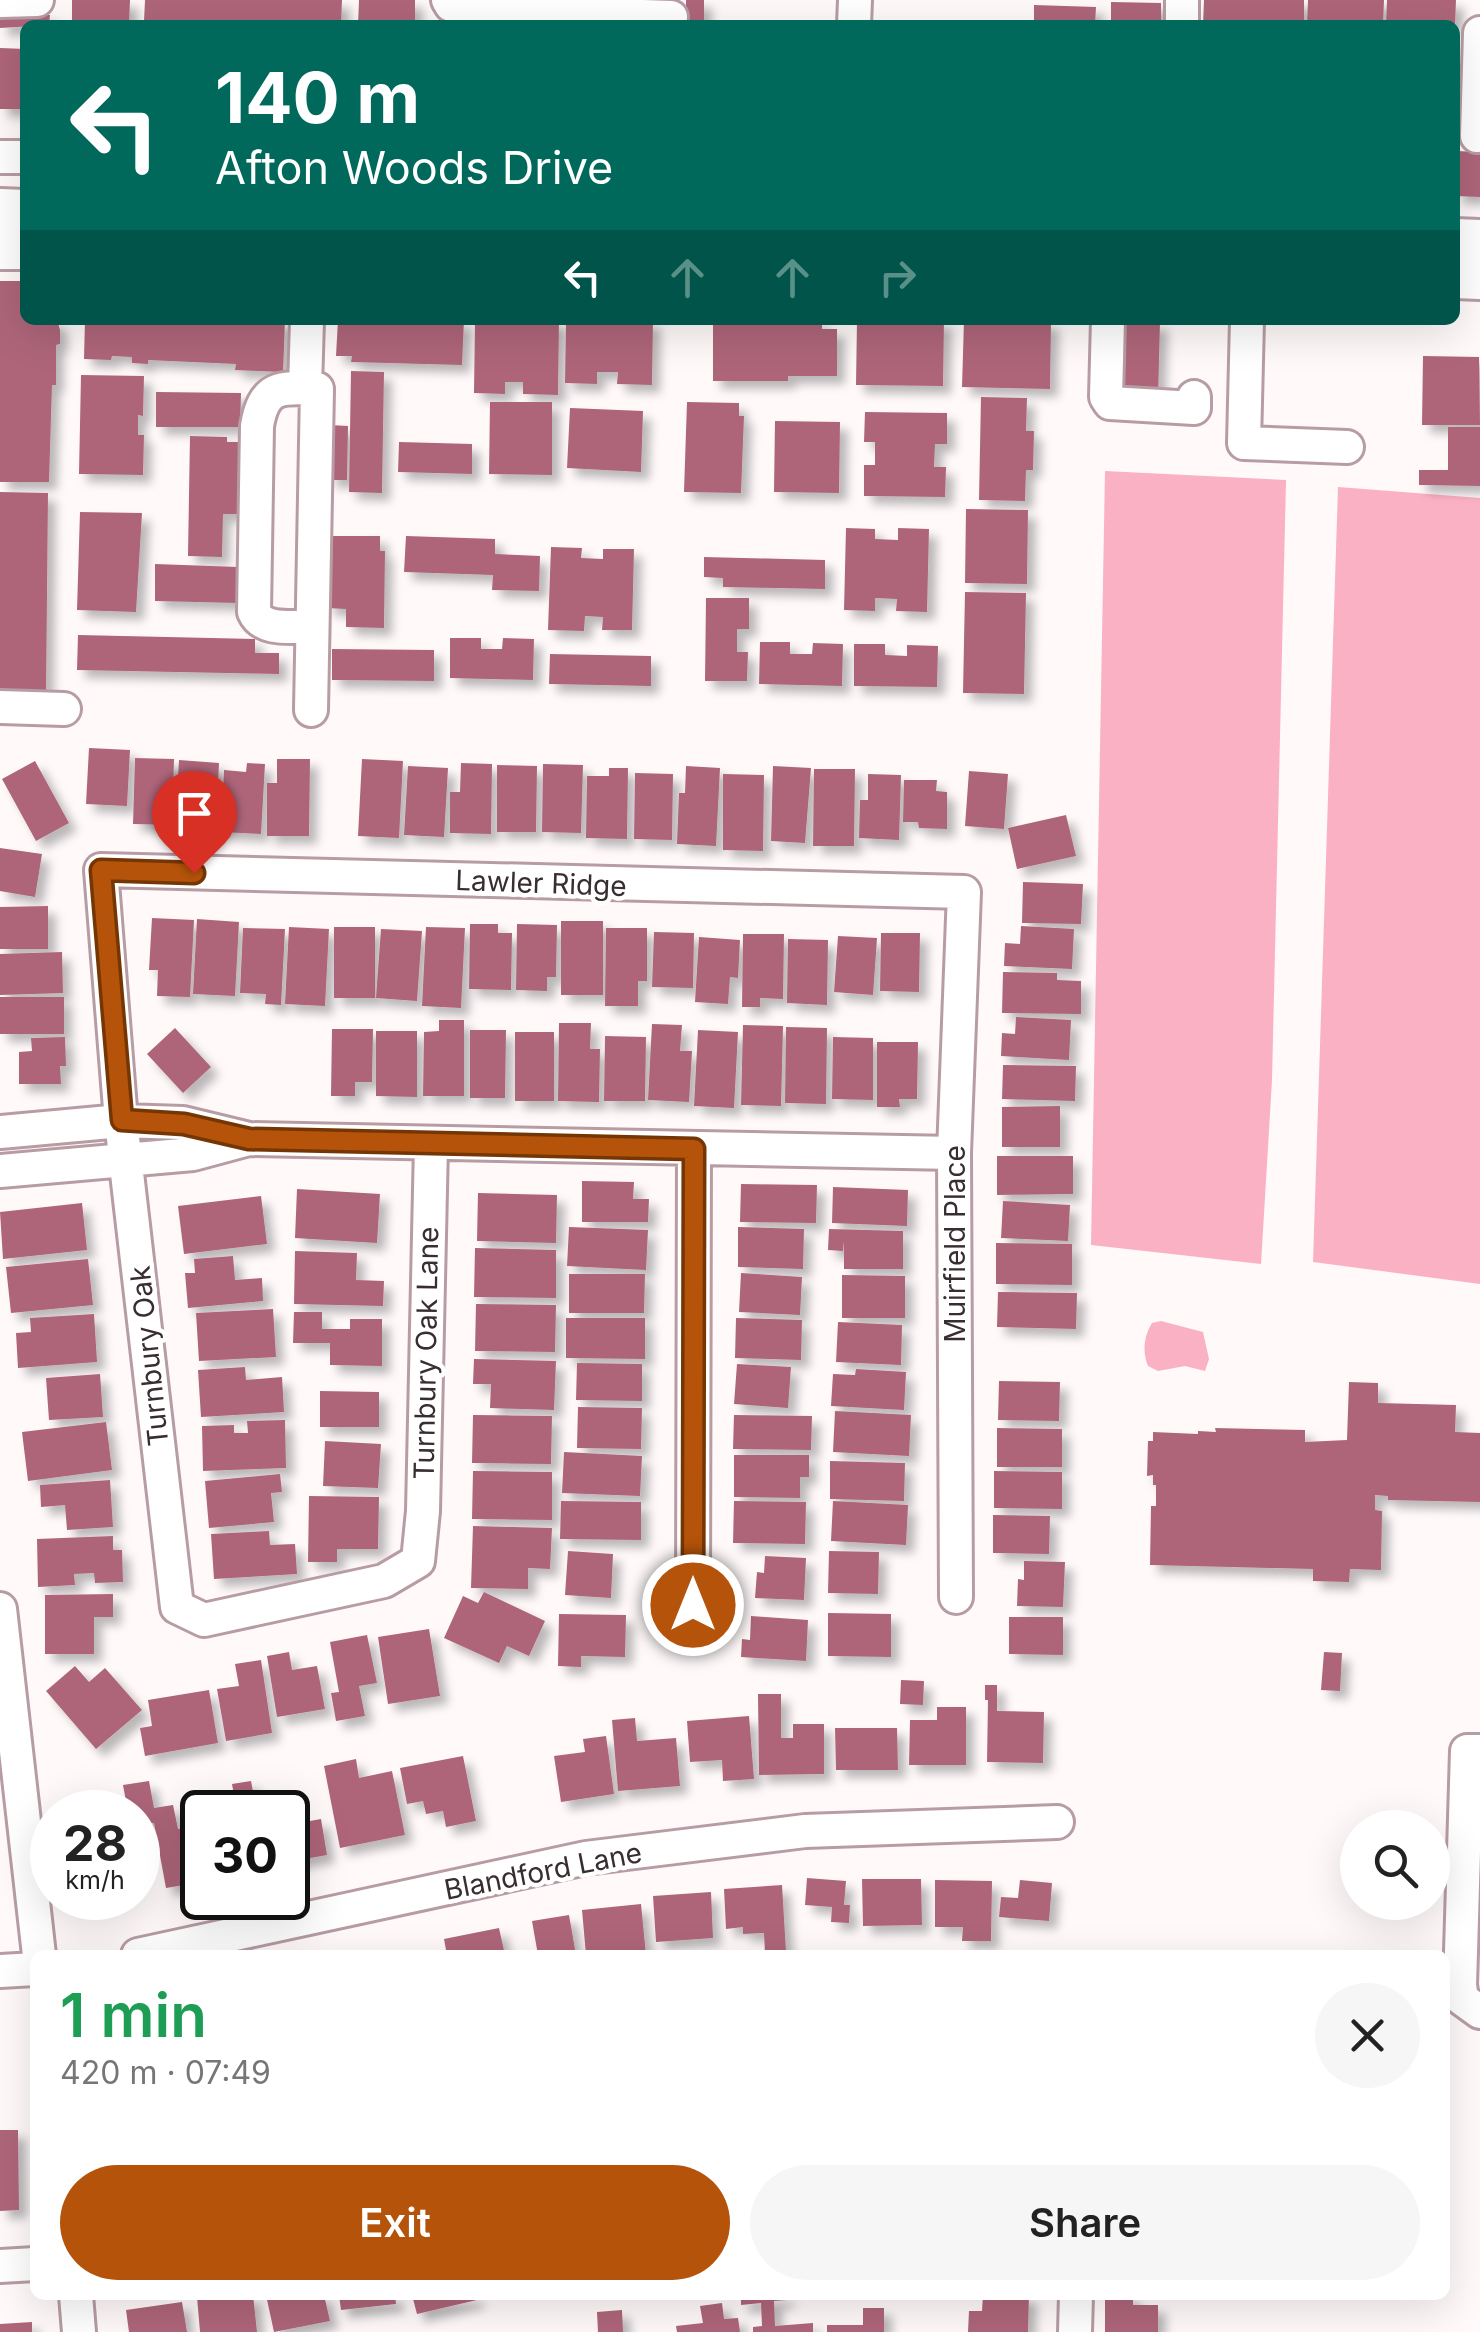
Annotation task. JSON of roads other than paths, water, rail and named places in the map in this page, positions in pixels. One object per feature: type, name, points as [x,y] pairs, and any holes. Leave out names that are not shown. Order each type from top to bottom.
[{"type":"street","points":[[0,0],[37,0]]},
{"type":"street","points":[[448,0],[451,5],[469,10],[671,14]]},
{"type":"street","points":[[1471,136],[1480,33]]},
{"type":"street","points":[[305,388],[306,325]]},
{"type":"street","points":[[1108,325],[1106,398],[1110,404],[1194,408],[1194,397]]},
{"type":"street","points":[[1247,325],[1244,443],[1347,447]]},
{"type":"street","points":[[311,710],[318,389],[284,387],[268,396],[261,406],[258,426],[254,612],[258,621],[266,625],[312,626]]},
{"type":"street","points":[[0,707],[64,709]]},
{"type":"street","name":"Turnbury Oak","points":[[119,871],[101,870],[122,1120],[177,1607],[204,1620],[384,1581],[418,1561]]},
{"type":"street","name":"Lawler Ridge","points":[[119,871],[964,892]]},
{"type":"street","name":"Muirfield Place","points":[[956,1597],[954,1152],[964,892]]},
{"type":"street","points":[[0,1132],[122,1120],[184,1124],[249,1139],[954,1152]]},
{"type":"street","points":[[0,1171],[193,1154],[249,1139]]},
{"type":"street","name":"Turnbury Oak Lane","points":[[418,1561],[423,1511],[431,1144]]},
{"type":"street","points":[[693,1605],[694,1149]]},
{"type":"street","points":[[1,1624],[38,1950]]},
{"type":"street","points":[[1480,1751],[1466,1751],[1460,1986],[1462,1999],[1480,2012]]},
{"type":"street","name":"Blandford Lane","points":[[161,1950],[586,1858],[805,1831],[1056,1822]]},
{"type":"street","points":[[0,1971],[30,1969]]},
{"type":"street","points":[[0,2266],[30,2264]]},
{"type":"street","points":[[76,2300],[79,2332]]},
{"type":"street","points":[[1075,2332],[1076,2300]]}]
